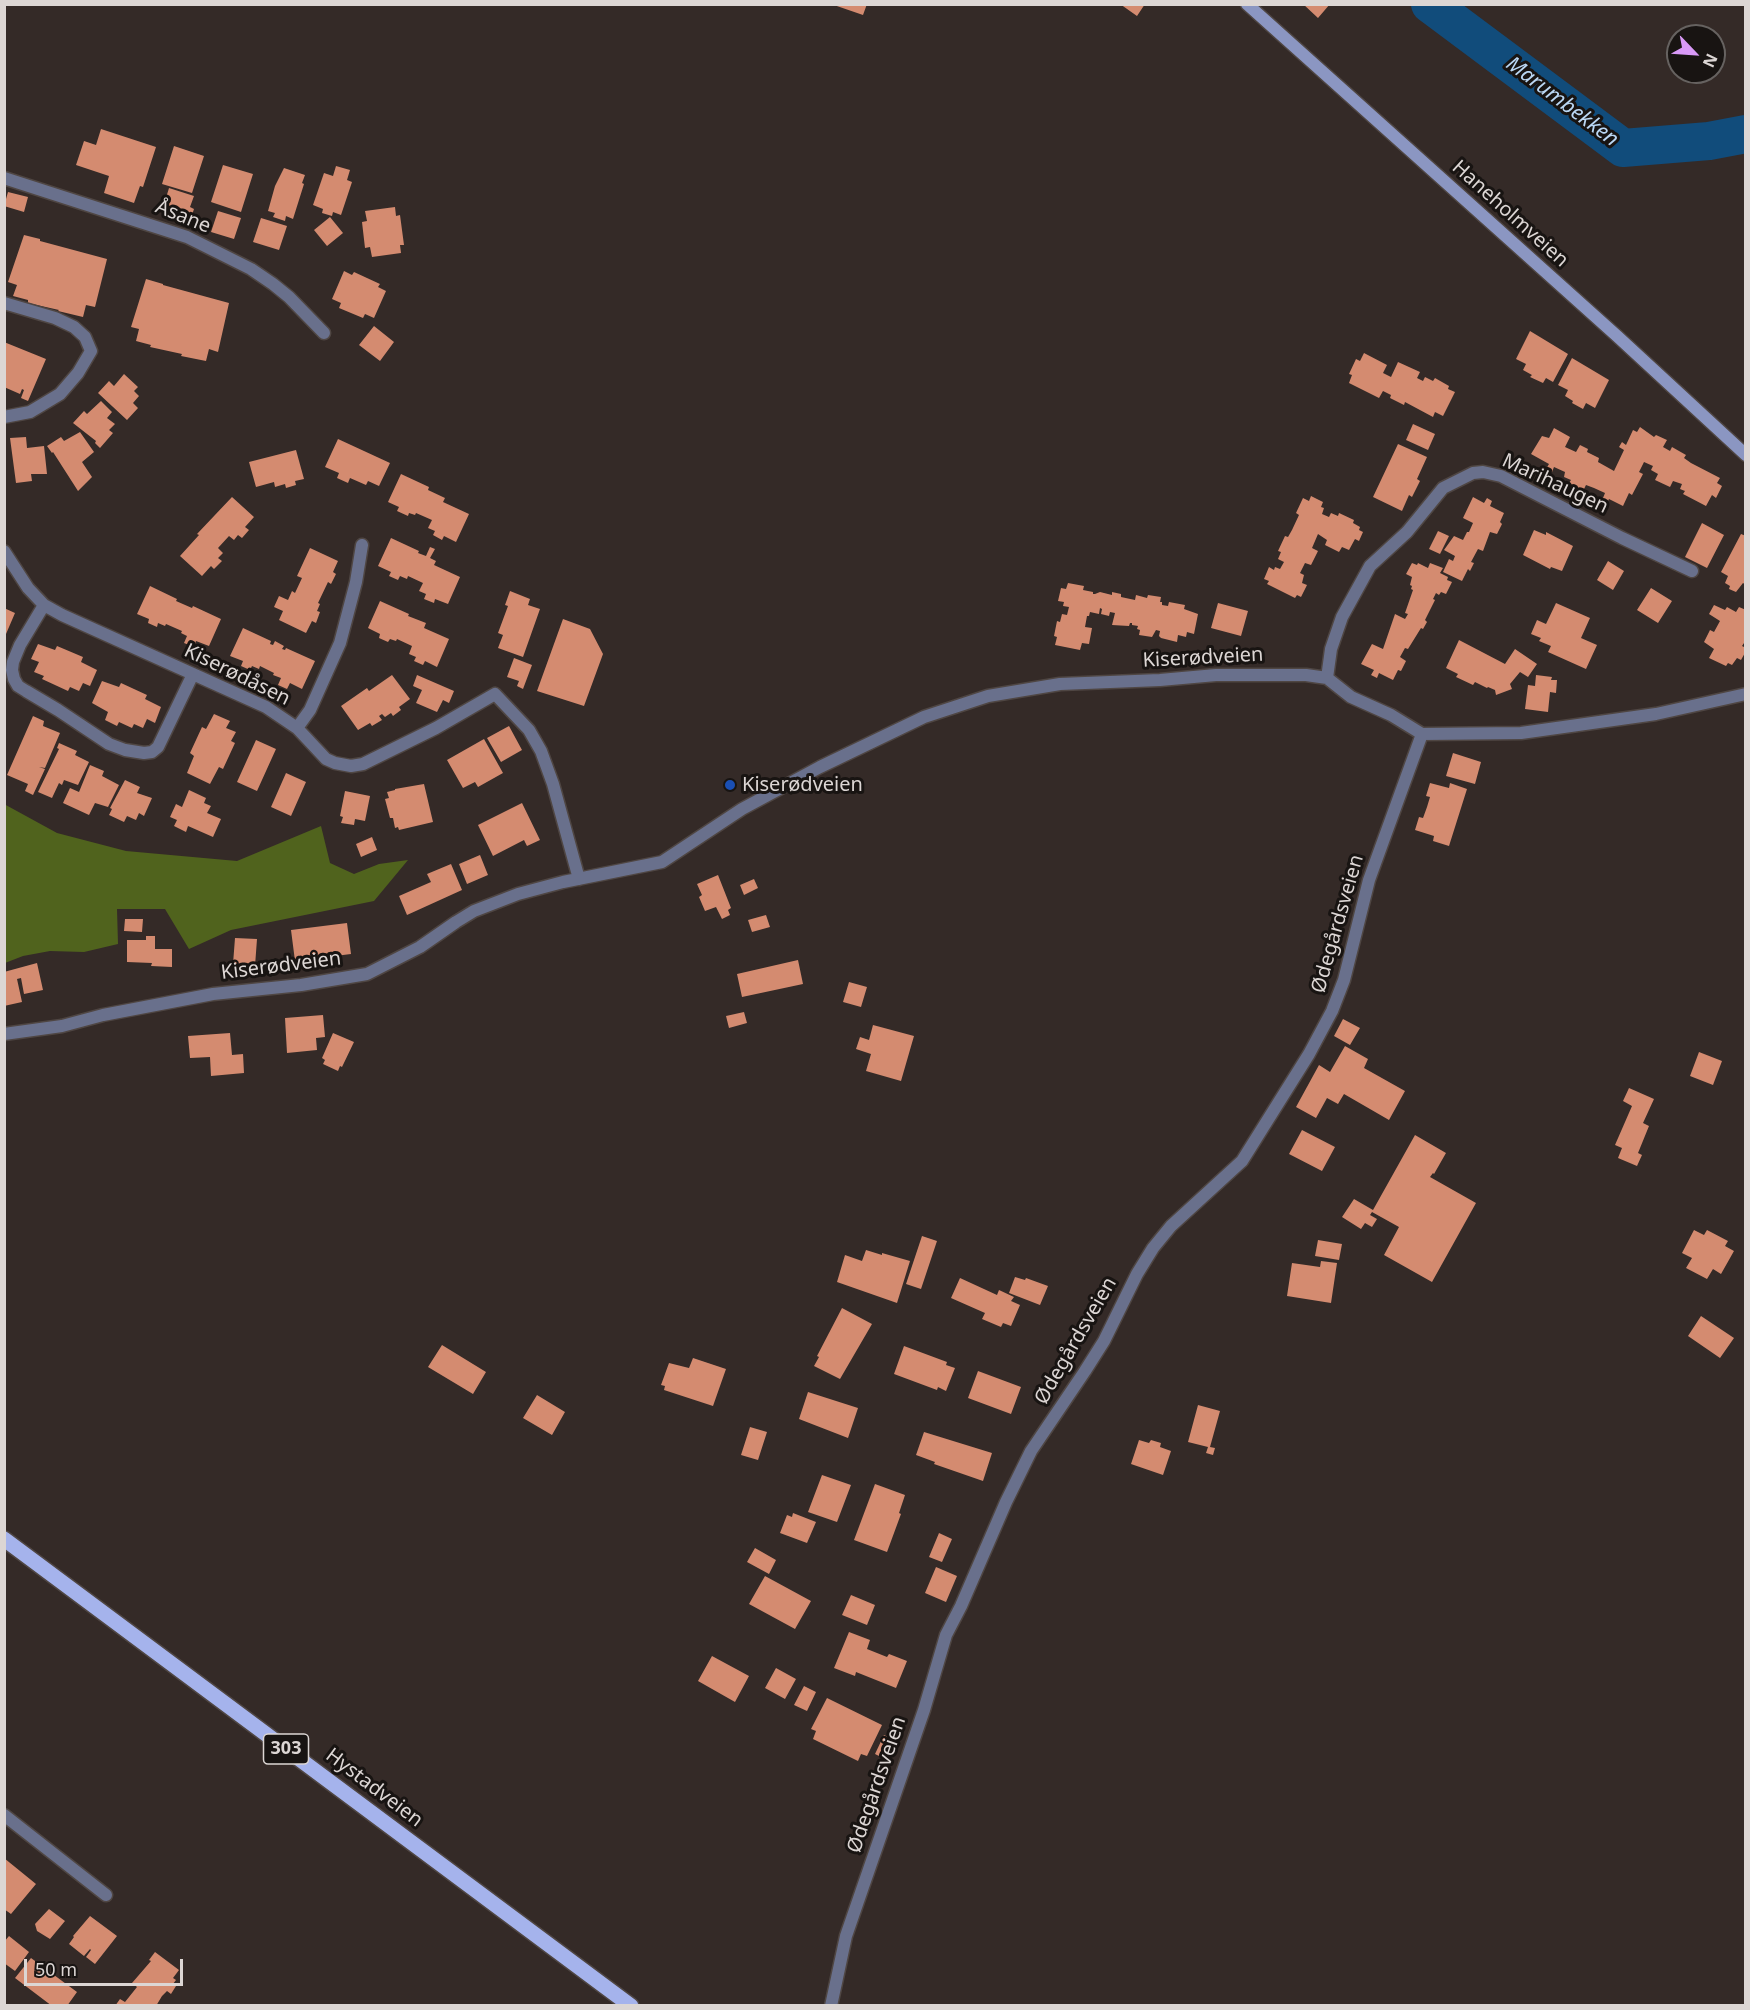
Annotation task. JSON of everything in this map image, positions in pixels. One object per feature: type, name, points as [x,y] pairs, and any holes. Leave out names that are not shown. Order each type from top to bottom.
[{"type":"main road","name":"Haneholmveien","points":[[1247,4],[1626,343],[1746,455]]},
{"type":"main road","name":"Hystadveien","points":[[4,1539],[631,2006]]},
{"type":"street","name":"Åsane","points":[[4,178],[187,237],[251,269],[273,284],[324,333]]},
{"type":"street","points":[[4,303],[55,318],[74,327],[85,337],[91,351],[78,373],[60,394],[30,412],[4,417]]},
{"type":"street","name":"Marihaugen","points":[[1327,678],[1331,649],[1342,617],[1370,566],[1407,532],[1443,488],[1473,473],[1483,472],[1501,476],[1692,572]]},
{"type":"street","points":[[297,728],[310,710],[340,643],[356,582],[362,545]]},
{"type":"street","name":"Kiserødåsen","points":[[4,551],[28,588],[44,605],[266,708],[297,728],[326,759],[335,763],[356,766],[378,758],[495,694],[529,730],[541,751],[553,784],[579,879]]},
{"type":"street","points":[[44,605],[20,645],[13,662],[14,679],[18,686],[26,692],[109,744],[125,750],[152,752],[158,747],[193,674]]},
{"type":"street","name":"Kiserødveien","points":[[4,1034],[62,1026],[104,1015],[213,994],[291,986],[367,974],[420,947],[474,911],[518,894],[662,862],[742,809],[820,767],[924,717],[988,696],[1060,684],[1160,680],[1215,675],[1284,674],[1327,678]]},
{"type":"street","points":[[1327,678],[1351,697],[1391,715],[1422,734],[1521,733],[1656,714],[1746,694]]},
{"type":"street","name":"Ødegårdsveien","points":[[831,2006],[846,1936],[924,1710],[946,1635],[1006,1502],[1031,1451],[1058,1414],[1104,1341],[1137,1274],[1153,1248],[1171,1226],[1242,1161],[1309,1054],[1332,1011],[1344,980],[1369,880],[1422,734]]},
{"type":"street","points":[[4,1815],[106,1895]]},
{"type":"green space","points":[[4,804],[57,833],[126,851],[237,861],[321,826],[330,863],[354,874],[379,864],[408,860],[374,901],[231,930],[189,949],[165,909],[117,909],[118,944],[84,952],[50,951],[23,956],[5,963]]},
{"type":"building","points":[[831,4],[867,4],[863,15]]},
{"type":"building","points":[[1120,4],[1145,4],[1137,16]]},
{"type":"building","points":[[1303,4],[1330,4],[1318,18]]},
{"type":"building","points":[[101,129],[156,147],[143,187],[140,186],[134,203],[104,193],[109,176],[76,165],[84,141],[96,145]]},
{"type":"building","points":[[174,146],[204,156],[192,193],[162,184]]},
{"type":"building","points":[[223,165],[253,174],[241,212],[211,202]]},
{"type":"building","points":[[336,166],[350,170],[347,180],[352,182],[341,215],[333,212],[332,216],[322,213],[323,209],[313,205],[324,173],[333,176]]},
{"type":"building","points":[[284,168],[305,175],[293,219],[286,216],[285,221],[273,217],[275,213],[268,211],[275,186]]},
{"type":"building","points":[[169,188],[194,196],[190,207],[194,209],[191,218],[162,211]]},
{"type":"building","points":[[8,192],[28,197],[24,212],[4,206]]},
{"type":"building","points":[[395,207],[396,216],[400,215],[404,245],[400,245],[401,253],[372,257],[370,247],[365,248],[362,222],[367,221],[365,211]]},
{"type":"building","points":[[218,211],[241,218],[234,239],[211,232]]},
{"type":"building","points":[[330,217],[343,233],[327,246],[314,230]]},
{"type":"building","points":[[261,218],[287,226],[279,250],[253,242]]},
{"type":"building","points":[[24,235],[107,259],[95,307],[86,305],[83,317],[28,303],[28,300],[13,296],[17,285],[8,282]]},
{"type":"building","points":[[344,271],[352,275],[354,272],[380,284],[378,287],[386,291],[374,318],[365,314],[363,318],[339,308],[341,303],[332,299]]},
{"type":"building","points":[[146,279],[229,303],[218,352],[209,349],[206,361],[181,356],[182,354],[150,347],[151,345],[136,341],[139,329],[131,327]]},
{"type":"building","points":[[374,326],[394,342],[380,361],[359,345]]},
{"type":"building","points":[[1530,331],[1568,354],[1553,382],[1546,378],[1543,383],[1530,377],[1532,375],[1523,370],[1526,364],[1516,359]]},
{"type":"building","points":[[4,342],[46,359],[28,401],[21,398],[24,390],[22,389],[20,394],[4,387]]},
{"type":"building","points":[[1364,353],[1387,365],[1383,373],[1391,377],[1398,362],[1420,372],[1417,378],[1423,381],[1425,377],[1433,381],[1435,378],[1449,386],[1448,389],[1455,392],[1443,416],[1435,412],[1433,417],[1405,402],[1404,405],[1390,398],[1391,395],[1383,391],[1379,398],[1349,383],[1352,375],[1349,374],[1356,359],[1360,361]]},
{"type":"building","points":[[1572,358],[1609,380],[1595,408],[1586,403],[1583,409],[1572,403],[1573,401],[1565,396],[1568,390],[1558,385]]},
{"type":"building","points":[[124,374],[138,387],[134,391],[139,396],[133,403],[138,408],[127,420],[98,393],[109,381],[114,386]]},
{"type":"building","points":[[101,401],[112,412],[107,418],[115,424],[109,430],[113,433],[100,448],[95,443],[96,441],[73,423],[84,411],[87,414]]},
{"type":"building","points":[[1413,424],[1435,434],[1428,450],[1406,440]]},
{"type":"building","points":[[1640,427],[1654,437],[1656,435],[1667,440],[1663,447],[1670,451],[1672,447],[1686,455],[1684,458],[1691,463],[1720,478],[1717,483],[1722,486],[1716,498],[1712,495],[1706,506],[1683,494],[1685,491],[1680,489],[1682,484],[1673,481],[1670,487],[1655,480],[1658,474],[1651,470],[1653,466],[1644,462],[1639,472],[1643,474],[1632,495],[1629,493],[1623,506],[1609,499],[1608,501],[1603,498],[1605,493],[1586,485],[1583,491],[1569,483],[1571,480],[1564,477],[1565,472],[1554,467],[1552,472],[1546,469],[1549,464],[1531,454],[1542,436],[1549,438],[1554,428],[1570,437],[1565,447],[1576,452],[1580,445],[1588,449],[1587,452],[1599,458],[1598,462],[1614,471],[1624,450],[1619,447],[1622,442],[1626,445],[1633,430],[1637,432]]},
{"type":"building","points":[[80,432],[94,452],[82,462],[92,477],[78,491],[47,446],[61,437],[64,441]]},
{"type":"building","points":[[26,437],[27,448],[44,446],[47,474],[31,474],[32,481],[16,483],[10,438]]},
{"type":"building","points":[[338,439],[390,463],[379,486],[368,481],[366,485],[350,478],[348,483],[337,478],[339,473],[325,467]]},
{"type":"building","points":[[1398,444],[1427,457],[1417,479],[1420,481],[1412,497],[1409,495],[1402,511],[1373,497]]},
{"type":"building","points":[[296,450],[304,479],[295,481],[296,485],[286,488],[285,484],[275,487],[274,482],[256,487],[249,462]]},
{"type":"building","points":[[401,474],[429,487],[428,490],[445,498],[443,502],[469,514],[456,542],[444,536],[442,540],[433,535],[435,531],[428,528],[432,520],[416,513],[415,515],[409,513],[408,516],[397,511],[399,507],[388,502]]},
{"type":"building","points":[[1311,496],[1323,502],[1322,514],[1329,517],[1331,513],[1338,516],[1339,513],[1354,520],[1353,523],[1363,532],[1359,541],[1355,539],[1349,550],[1342,547],[1339,552],[1325,545],[1327,540],[1318,534],[1312,548],[1318,551],[1311,565],[1305,563],[1300,573],[1304,575],[1302,583],[1307,585],[1301,597],[1297,595],[1295,598],[1267,584],[1269,581],[1264,579],[1269,567],[1274,570],[1275,567],[1280,569],[1284,562],[1278,559],[1281,552],[1278,551],[1285,536],[1288,537],[1292,530],[1303,498],[1309,501]]},
{"type":"building","points":[[232,497],[254,517],[245,527],[249,530],[242,538],[238,535],[234,540],[229,536],[218,548],[223,553],[218,558],[222,561],[214,569],[211,566],[202,576],[180,556]]},
{"type":"building","points":[[1473,497],[1484,503],[1487,498],[1492,501],[1490,506],[1504,513],[1497,534],[1490,532],[1483,551],[1478,549],[1471,562],[1474,563],[1470,571],[1468,569],[1462,581],[1443,572],[1449,559],[1453,561],[1455,556],[1444,550],[1454,536],[1463,540],[1469,532],[1473,523],[1463,518]]},
{"type":"building","points":[[1702,523],[1724,535],[1707,568],[1685,557]]},
{"type":"building","points":[[1534,530],[1546,535],[1546,532],[1573,546],[1562,571],[1551,567],[1550,569],[1523,555]]},
{"type":"building","points":[[1438,531],[1449,536],[1440,554],[1429,549]]},
{"type":"building","points":[[1741,534],[1746,536],[1746,585],[1743,583],[1736,592],[1729,589],[1730,586],[1725,583],[1728,576],[1721,572]]},
{"type":"building","points":[[391,538],[426,556],[430,547],[435,549],[430,558],[436,561],[434,565],[460,577],[448,604],[435,599],[434,603],[424,599],[426,594],[419,591],[423,583],[408,576],[407,579],[400,576],[398,580],[389,576],[391,572],[378,566]]},
{"type":"building","points":[[310,548],[338,561],[333,572],[336,574],[331,584],[328,582],[318,603],[320,604],[317,611],[320,612],[316,623],[312,621],[306,633],[279,620],[283,611],[274,607],[279,596],[288,600],[292,591],[295,593],[302,578],[297,576]]},
{"type":"building","points":[[1608,561],[1624,571],[1613,590],[1597,580]]},
{"type":"building","points":[[1412,563],[1428,568],[1430,563],[1443,568],[1440,573],[1452,582],[1446,594],[1436,593],[1425,620],[1427,622],[1400,657],[1406,661],[1401,671],[1398,670],[1393,680],[1379,673],[1377,678],[1371,675],[1374,670],[1361,664],[1372,644],[1383,649],[1395,614],[1405,619],[1408,614],[1405,613],[1413,590],[1410,585],[1412,577],[1406,574]]},
{"type":"building","points":[[1068,583],[1084,586],[1083,590],[1093,592],[1093,594],[1100,592],[1112,595],[1112,592],[1135,600],[1136,595],[1147,598],[1148,595],[1161,597],[1162,605],[1168,606],[1169,602],[1185,605],[1184,609],[1198,614],[1194,634],[1187,632],[1186,637],[1178,635],[1177,642],[1161,638],[1160,631],[1156,630],[1152,637],[1139,635],[1138,626],[1132,623],[1129,626],[1112,625],[1115,613],[1110,612],[1109,616],[1101,614],[1102,609],[1100,608],[1099,614],[1090,612],[1087,616],[1085,627],[1092,628],[1089,644],[1082,643],[1080,650],[1055,645],[1057,621],[1060,622],[1062,614],[1067,615],[1069,607],[1063,606],[1064,602],[1058,601],[1061,588],[1066,589]]},
{"type":"building","points":[[150,586],[177,599],[176,601],[221,619],[209,646],[196,641],[194,647],[184,643],[187,636],[181,633],[182,631],[166,624],[165,626],[158,623],[157,627],[148,623],[149,619],[137,614]]},
{"type":"building","points":[[1651,588],[1672,601],[1658,623],[1637,610]]},
{"type":"building","points":[[510,591],[530,599],[528,605],[540,609],[523,657],[498,648],[503,635],[498,633],[508,606],[505,605]]},
{"type":"building","points":[[380,601],[426,623],[424,628],[449,639],[437,667],[425,661],[423,665],[414,661],[416,657],[409,654],[412,646],[397,639],[396,641],[390,639],[388,642],[379,638],[380,634],[368,628]]},
{"type":"building","points":[[1218,603],[1248,611],[1241,636],[1211,628]]},
{"type":"building","points":[[1556,603],[1590,618],[1581,638],[1597,645],[1586,669],[1548,652],[1551,646],[1539,641],[1541,638],[1531,634],[1537,620],[1546,624]]},
{"type":"building","points":[[1714,605],[1725,610],[1727,607],[1736,612],[1739,607],[1746,610],[1746,640],[1742,646],[1746,648],[1746,651],[1741,660],[1737,658],[1732,665],[1728,663],[1726,666],[1709,658],[1714,649],[1704,642],[1710,630],[1714,632],[1720,621],[1709,614]]},
{"type":"building","points":[[4,608],[15,613],[6,634],[4,633]]},
{"type":"building","points":[[563,619],[590,629],[603,654],[584,706],[537,691]]},
{"type":"building","points":[[243,628],[271,641],[270,644],[273,645],[275,641],[284,646],[282,649],[286,648],[315,661],[302,689],[290,683],[287,689],[278,685],[281,678],[273,675],[274,673],[260,666],[259,669],[252,666],[250,670],[241,666],[243,661],[230,656]]},
{"type":"building","points":[[1459,640],[1505,664],[1515,649],[1537,664],[1528,677],[1520,672],[1510,684],[1512,689],[1496,695],[1495,690],[1475,682],[1473,685],[1456,677],[1458,674],[1446,668]]},
{"type":"building","points":[[38,644],[55,650],[57,646],[83,657],[81,662],[97,670],[90,686],[83,683],[79,691],[70,687],[68,691],[42,679],[44,676],[34,672],[39,662],[31,659]]},
{"type":"building","points":[[514,658],[532,665],[523,689],[517,686],[519,681],[507,677]]},
{"type":"building","points":[[392,675],[410,699],[399,707],[401,710],[393,716],[391,713],[385,717],[382,714],[379,716],[382,720],[372,726],[370,723],[358,730],[341,706],[367,688],[369,691]]},
{"type":"building","points":[[417,675],[454,691],[449,703],[443,700],[437,712],[416,703],[422,690],[413,686]]},
{"type":"building","points":[[1536,675],[1557,680],[1556,693],[1550,692],[1548,712],[1525,709],[1528,685],[1535,686]]},
{"type":"building","points":[[102,681],[119,687],[121,683],[147,695],[145,699],[161,707],[155,723],[147,719],[143,728],[134,724],[132,728],[119,722],[117,726],[105,720],[108,712],[92,703]]},
{"type":"building","points":[[214,714],[230,721],[226,728],[236,732],[231,741],[235,743],[223,769],[219,767],[210,784],[187,773],[194,756],[190,753],[202,727],[206,729]]},
{"type":"building","points":[[33,716],[44,721],[43,726],[60,733],[45,768],[39,767],[45,769],[33,795],[25,791],[28,784],[7,775]]},
{"type":"building","points":[[509,726],[522,750],[501,762],[487,738]]},
{"type":"building","points":[[484,739],[503,773],[478,787],[475,782],[463,788],[447,760]]},
{"type":"building","points":[[256,740],[276,749],[257,791],[237,782]]},
{"type":"building","points":[[59,743],[77,751],[75,755],[89,762],[78,785],[64,780],[62,785],[59,783],[52,798],[38,792],[59,749],[57,748]]},
{"type":"building","points":[[1453,753],[1481,762],[1475,784],[1446,776]]},
{"type":"building","points":[[90,765],[104,771],[102,776],[119,785],[108,807],[95,803],[89,815],[63,803],[70,788],[79,792]]},
{"type":"building","points":[[286,773],[306,782],[291,816],[271,807]]},
{"type":"building","points":[[125,780],[140,787],[137,793],[152,798],[144,816],[139,813],[136,820],[127,816],[124,822],[109,815],[112,809],[110,808]]},
{"type":"building","points":[[1430,783],[1449,788],[1450,783],[1467,789],[1449,846],[1433,841],[1434,836],[1415,830],[1419,817],[1423,818],[1427,807],[1430,797],[1426,796]]},
{"type":"building","points":[[424,784],[433,822],[399,830],[398,827],[395,828],[385,799],[389,798],[387,792]]},
{"type":"building","points":[[189,790],[206,798],[204,803],[211,806],[207,813],[221,819],[213,837],[188,826],[186,832],[174,826],[177,820],[170,817],[176,804],[182,807]]},
{"type":"building","points":[[345,791],[370,796],[365,821],[355,819],[354,825],[341,823],[343,817],[340,816]]},
{"type":"building","points":[[522,803],[540,840],[527,846],[524,840],[493,856],[478,825]]},
{"type":"building","points":[[372,837],[377,850],[361,857],[356,844]]},
{"type":"building","points":[[480,855],[488,875],[467,884],[459,864]]},
{"type":"building","points":[[451,864],[462,890],[407,915],[399,896],[431,882],[427,874]]},
{"type":"building","points":[[718,875],[731,908],[728,910],[730,915],[722,919],[716,907],[705,911],[697,884]]},
{"type":"building","points":[[754,879],[758,888],[744,895],[740,885]]},
{"type":"building","points":[[766,915],[770,927],[752,932],[748,920]]},
{"type":"building","points":[[125,919],[143,919],[142,932],[124,931]]},
{"type":"building","points":[[347,923],[351,954],[295,961],[291,930]]},
{"type":"building","points":[[146,936],[155,936],[155,949],[172,949],[172,967],[127,962],[127,940],[146,940]]},
{"type":"building","points":[[235,938],[257,939],[255,966],[233,964]]},
{"type":"building","points":[[798,960],[803,984],[742,997],[737,974]]},
{"type":"building","points":[[37,963],[43,990],[24,994],[21,978],[17,979],[22,1002],[4,1006],[4,972]]},
{"type":"building","points":[[849,982],[867,987],[861,1007],[843,1002]]},
{"type":"building","points":[[744,1012],[747,1023],[729,1028],[726,1016]]},
{"type":"building","points":[[323,1015],[325,1037],[316,1038],[317,1050],[287,1053],[285,1018]]},
{"type":"building","points":[[1343,1019],[1360,1028],[1350,1045],[1334,1036]]},
{"type":"building","points":[[873,1025],[914,1036],[901,1081],[866,1071],[871,1054],[856,1049],[860,1037],[869,1040]]},
{"type":"building","points":[[230,1033],[232,1055],[243,1054],[244,1073],[211,1076],[210,1057],[190,1058],[188,1036]]},
{"type":"building","points":[[333,1033],[354,1042],[338,1071],[323,1064],[325,1060],[322,1058]]},
{"type":"building","points":[[1345,1046],[1368,1059],[1364,1068],[1405,1091],[1389,1120],[1344,1094],[1338,1104],[1327,1098],[1316,1118],[1296,1107],[1319,1065],[1330,1072]]},
{"type":"building","points":[[1699,1052],[1722,1061],[1713,1085],[1690,1076]]},
{"type":"building","points":[[1629,1088],[1654,1099],[1643,1123],[1649,1126],[1638,1153],[1642,1155],[1637,1166],[1618,1158],[1622,1148],[1615,1145],[1632,1106],[1623,1101]]},
{"type":"building","points":[[1302,1130],[1335,1147],[1322,1171],[1289,1154]]},
{"type":"building","points":[[1415,1135],[1446,1153],[1430,1177],[1476,1203],[1432,1282],[1384,1255],[1399,1227],[1372,1212],[1370,1215],[1377,1219],[1372,1227],[1365,1223],[1361,1229],[1342,1217],[1354,1199],[1373,1210]]},
{"type":"building","points":[[1694,1230],[1704,1235],[1707,1230],[1728,1241],[1725,1246],[1734,1251],[1721,1274],[1713,1269],[1707,1279],[1686,1268],[1692,1258],[1682,1253]]},
{"type":"building","points":[[922,1236],[937,1241],[921,1289],[906,1284]]},
{"type":"building","points":[[1318,1240],[1342,1244],[1339,1260],[1315,1256]]},
{"type":"building","points":[[866,1250],[910,1261],[897,1303],[837,1282],[845,1255],[862,1261]]},
{"type":"building","points":[[1321,1261],[1337,1263],[1331,1303],[1287,1296],[1292,1263],[1320,1267]]},
{"type":"building","points":[[1015,1277],[1025,1280],[1026,1278],[1048,1286],[1040,1305],[1009,1293]]},
{"type":"building","points":[[960,1278],[997,1295],[999,1290],[1014,1297],[1011,1301],[1020,1305],[1011,1326],[1003,1323],[1001,1327],[982,1319],[985,1313],[951,1298]]},
{"type":"building","points":[[842,1308],[872,1324],[840,1379],[814,1366]]},
{"type":"building","points":[[1701,1316],[1734,1338],[1720,1358],[1688,1336]]},
{"type":"building","points":[[442,1345],[486,1372],[473,1394],[428,1367]]},
{"type":"building","points":[[904,1346],[947,1362],[946,1365],[955,1368],[946,1391],[938,1387],[937,1390],[894,1374]]},
{"type":"building","points":[[693,1358],[726,1369],[713,1406],[664,1390],[665,1386],[661,1385],[669,1363],[689,1368]]},
{"type":"building","points":[[978,1371],[1021,1387],[1011,1414],[968,1398]]},
{"type":"building","points":[[808,1392],[858,1408],[848,1438],[799,1419]]},
{"type":"building","points":[[537,1395],[565,1412],[552,1435],[523,1418]]},
{"type":"building","points":[[1198,1405],[1220,1411],[1210,1447],[1215,1448],[1213,1455],[1206,1453],[1208,1447],[1188,1442]]},
{"type":"building","points":[[750,1427],[767,1432],[758,1460],[741,1455]]},
{"type":"building","points":[[924,1432],[992,1453],[983,1481],[934,1464],[935,1462],[916,1455]]},
{"type":"building","points":[[1139,1440],[1161,1443],[1160,1447],[1171,1451],[1163,1475],[1131,1464]]},
{"type":"building","points":[[822,1475],[851,1485],[837,1522],[808,1512]]},
{"type":"building","points":[[875,1484],[905,1495],[899,1513],[901,1514],[887,1552],[854,1540]]},
{"type":"building","points":[[793,1513],[816,1522],[807,1543],[780,1533],[787,1515],[792,1517]]},
{"type":"building","points":[[939,1533],[952,1539],[942,1562],[929,1557]]},
{"type":"building","points":[[755,1548],[776,1560],[769,1574],[747,1562]]},
{"type":"building","points":[[936,1567],[957,1576],[946,1602],[925,1593]]},
{"type":"building","points":[[765,1576],[811,1601],[795,1629],[749,1604]]},
{"type":"building","points":[[851,1595],[875,1605],[867,1625],[842,1615]]},
{"type":"building","points":[[849,1632],[870,1640],[867,1649],[887,1657],[889,1654],[907,1661],[896,1688],[856,1672],[855,1676],[834,1668]]},
{"type":"building","points":[[712,1656],[749,1676],[735,1702],[698,1681]]},
{"type":"building","points":[[776,1668],[796,1679],[785,1699],[765,1688]]},
{"type":"building","points":[[804,1686],[816,1692],[807,1711],[794,1705]]},
{"type":"building","points":[[827,1698],[882,1725],[867,1756],[861,1754],[858,1761],[813,1739],[816,1731],[811,1729]]},
{"type":"building","points":[[884,1735],[896,1741],[887,1760],[875,1754]]},
{"type":"building","points":[[4,1858],[36,1884],[11,1914],[4,1909]]},
{"type":"building","points":[[49,1909],[65,1921],[50,1939],[37,1931],[35,1924]]},
{"type":"building","points":[[90,1916],[117,1936],[95,1964],[86,1957],[90,1949],[84,1956],[69,1944]]},
{"type":"building","points":[[9,1936],[29,1952],[15,1971],[4,1963],[4,1942]]},
{"type":"building","points":[[155,1952],[179,1970],[173,1978],[176,1980],[173,1984],[176,1986],[171,1994],[167,1991],[156,2006],[115,2006],[120,1999],[125,2002],[137,1987],[132,1983],[151,1961],[149,1960]]},
{"type":"building","points":[[31,1958],[77,1992],[67,2006],[52,2006],[15,1978]]},
{"type":"waterway","name":"Marumbekken","points":[[1430,4],[1623,148],[1709,141],[1746,134]]},
{"type":"place","name":"Kiserødveien","points":[[730,785]]}]
